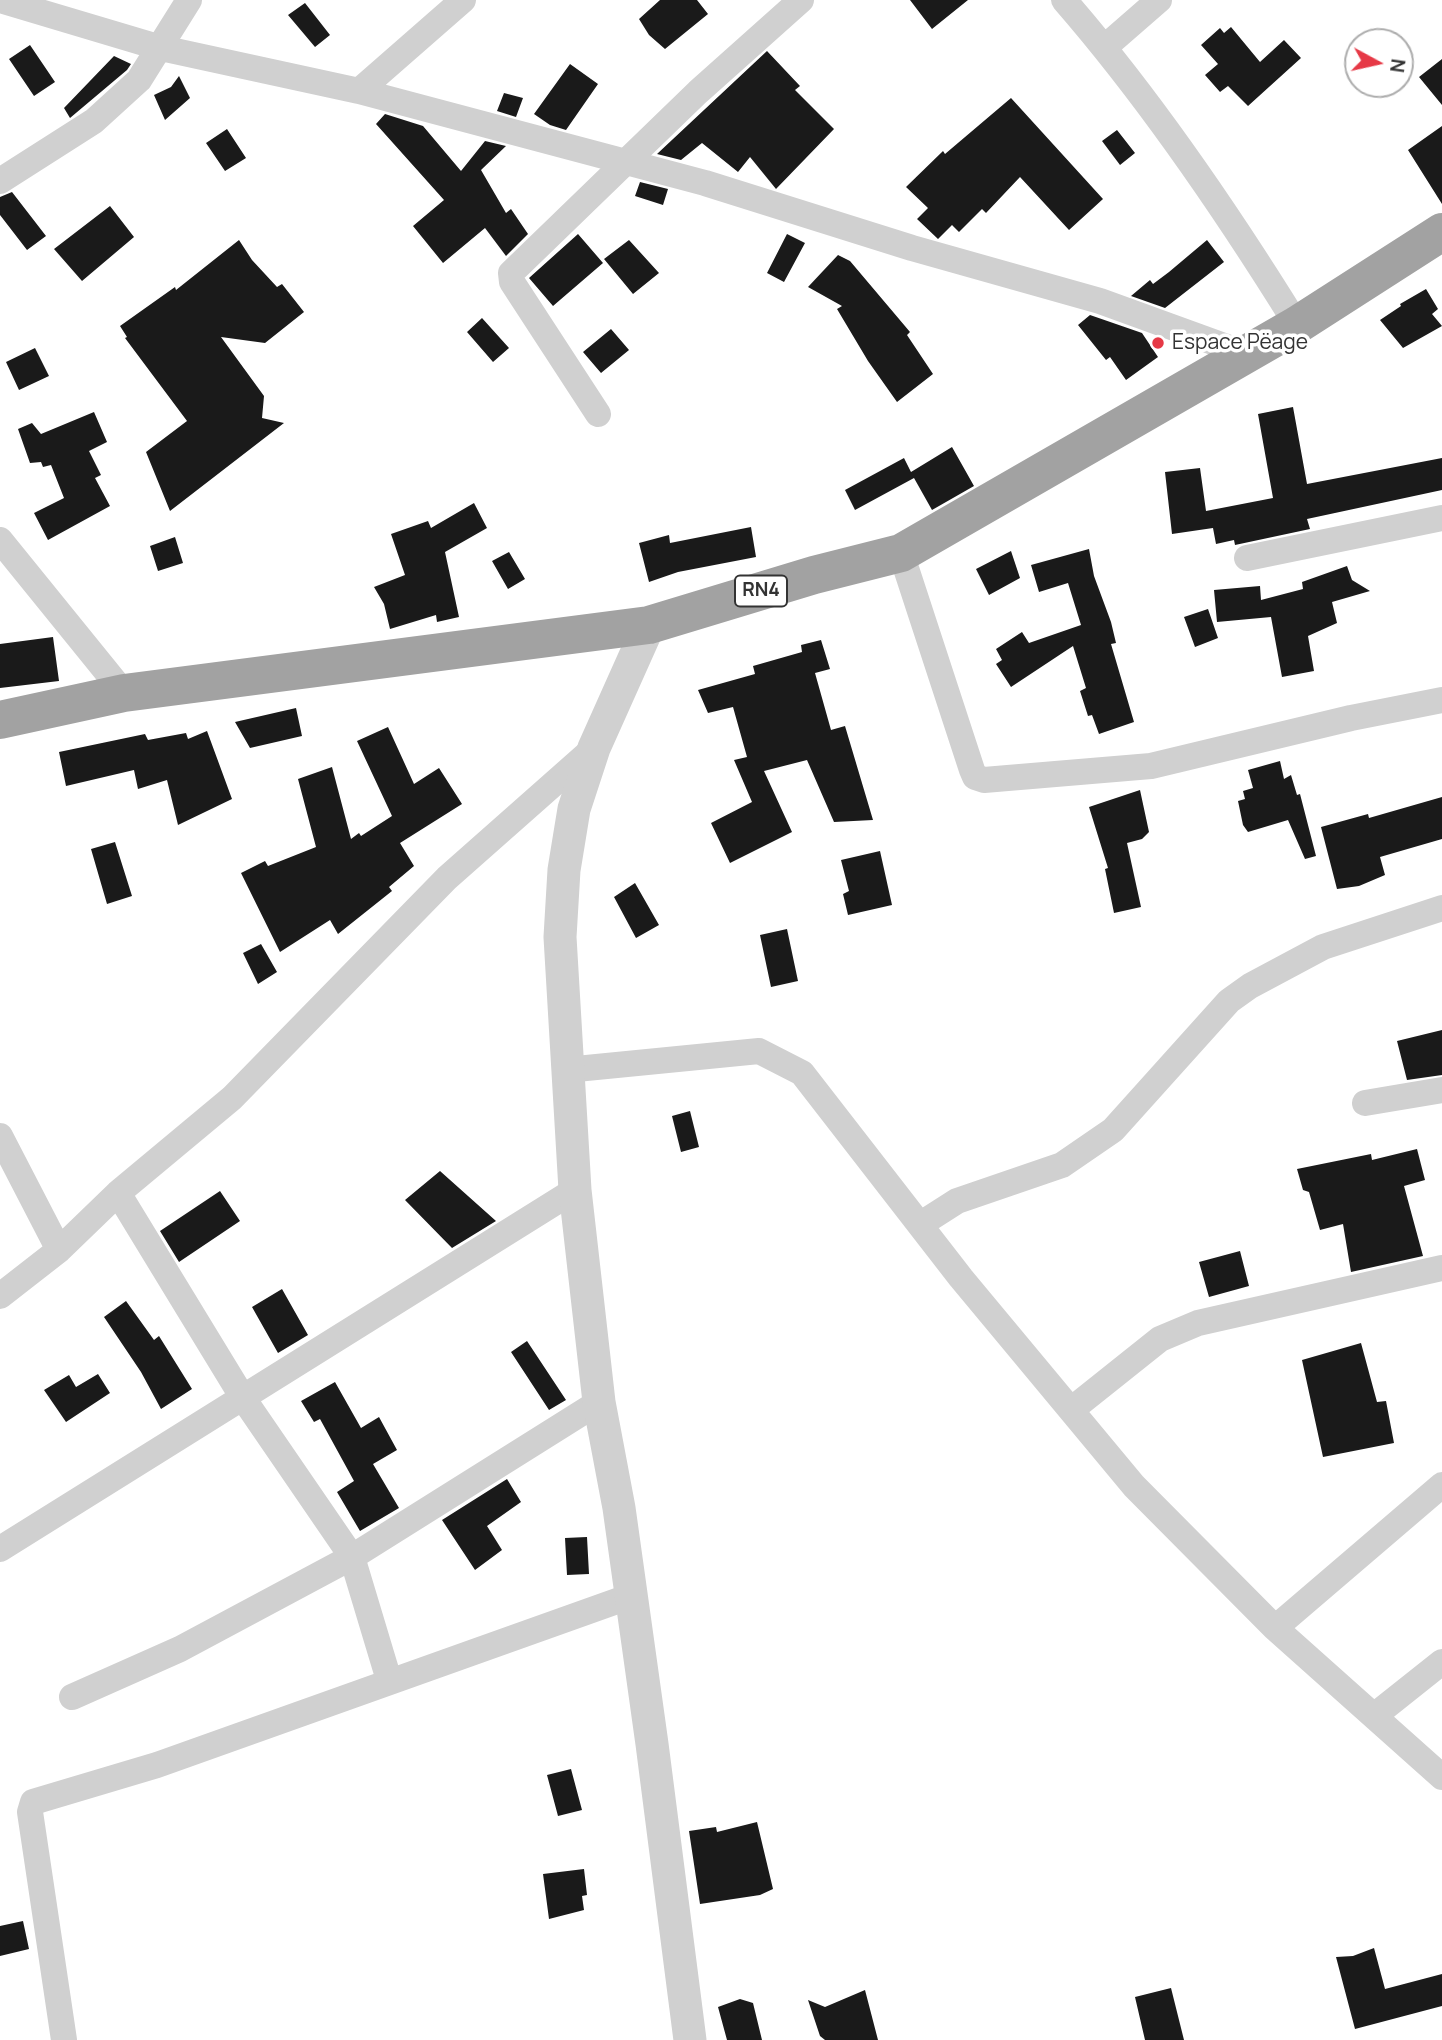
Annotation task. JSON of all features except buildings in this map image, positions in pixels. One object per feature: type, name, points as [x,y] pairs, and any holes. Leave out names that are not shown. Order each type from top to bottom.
[{"type":"highway","name":"RN4","points":[[0,720],[124,693],[649,625],[814,575],[901,553],[1297,325],[1442,232]]},
{"type":"street","points":[[0,181],[94,121],[139,80],[188,0]]},
{"type":"street","points":[[359,91],[463,0]]},
{"type":"street","points":[[598,414],[510,277],[698,92],[801,0]]},
{"type":"street","points":[[1064,0],[1105,47],[1242,237],[1297,325]]},
{"type":"street","points":[[1105,47],[1159,0]]},
{"type":"street","points":[[0,1],[161,48],[359,91],[705,183],[912,248],[1100,302],[1246,354]]},
{"type":"street","points":[[1247,558],[1442,518]]},
{"type":"street","points":[[0,540],[124,693]]},
{"type":"street","points":[[901,553],[975,778],[1009,779],[1151,766],[1351,718],[1442,701]]},
{"type":"street","points":[[649,625],[594,748],[574,809],[564,870],[560,937],[575,1190],[599,1402],[631,1596],[690,2040]]},
{"type":"street","points":[[0,1296],[59,1250],[118,1193],[232,1098],[447,878],[594,748]]},
{"type":"street","points":[[921,1224],[957,1201],[1062,1165],[1113,1130],[1229,1001],[1250,986],[1323,947],[1442,908]]},
{"type":"street","points":[[566,1070],[758,1051],[802,1073],[961,1278],[1133,1486],[1275,1628],[1442,1777]]},
{"type":"street","points":[[1365,1104],[1442,1090]]},
{"type":"street","points":[[0,1136],[59,1250]]},
{"type":"street","points":[[0,1549],[575,1190]]},
{"type":"street","points":[[118,1193],[243,1398],[352,1557],[389,1680]]},
{"type":"street","points":[[1071,1410],[1160,1339],[1198,1323],[1442,1268]]},
{"type":"street","points":[[72,1697],[180,1649],[352,1557],[599,1402]]},
{"type":"street","points":[[1275,1628],[1442,1485]]},
{"type":"street","points":[[64,2040],[30,1812],[33,1802],[157,1765],[389,1680],[631,1596]]},
{"type":"street","points":[[1374,1716],[1442,1661]]},
{"type":"place","name":"Espace Pëage","points":[[1158,343]]}]
